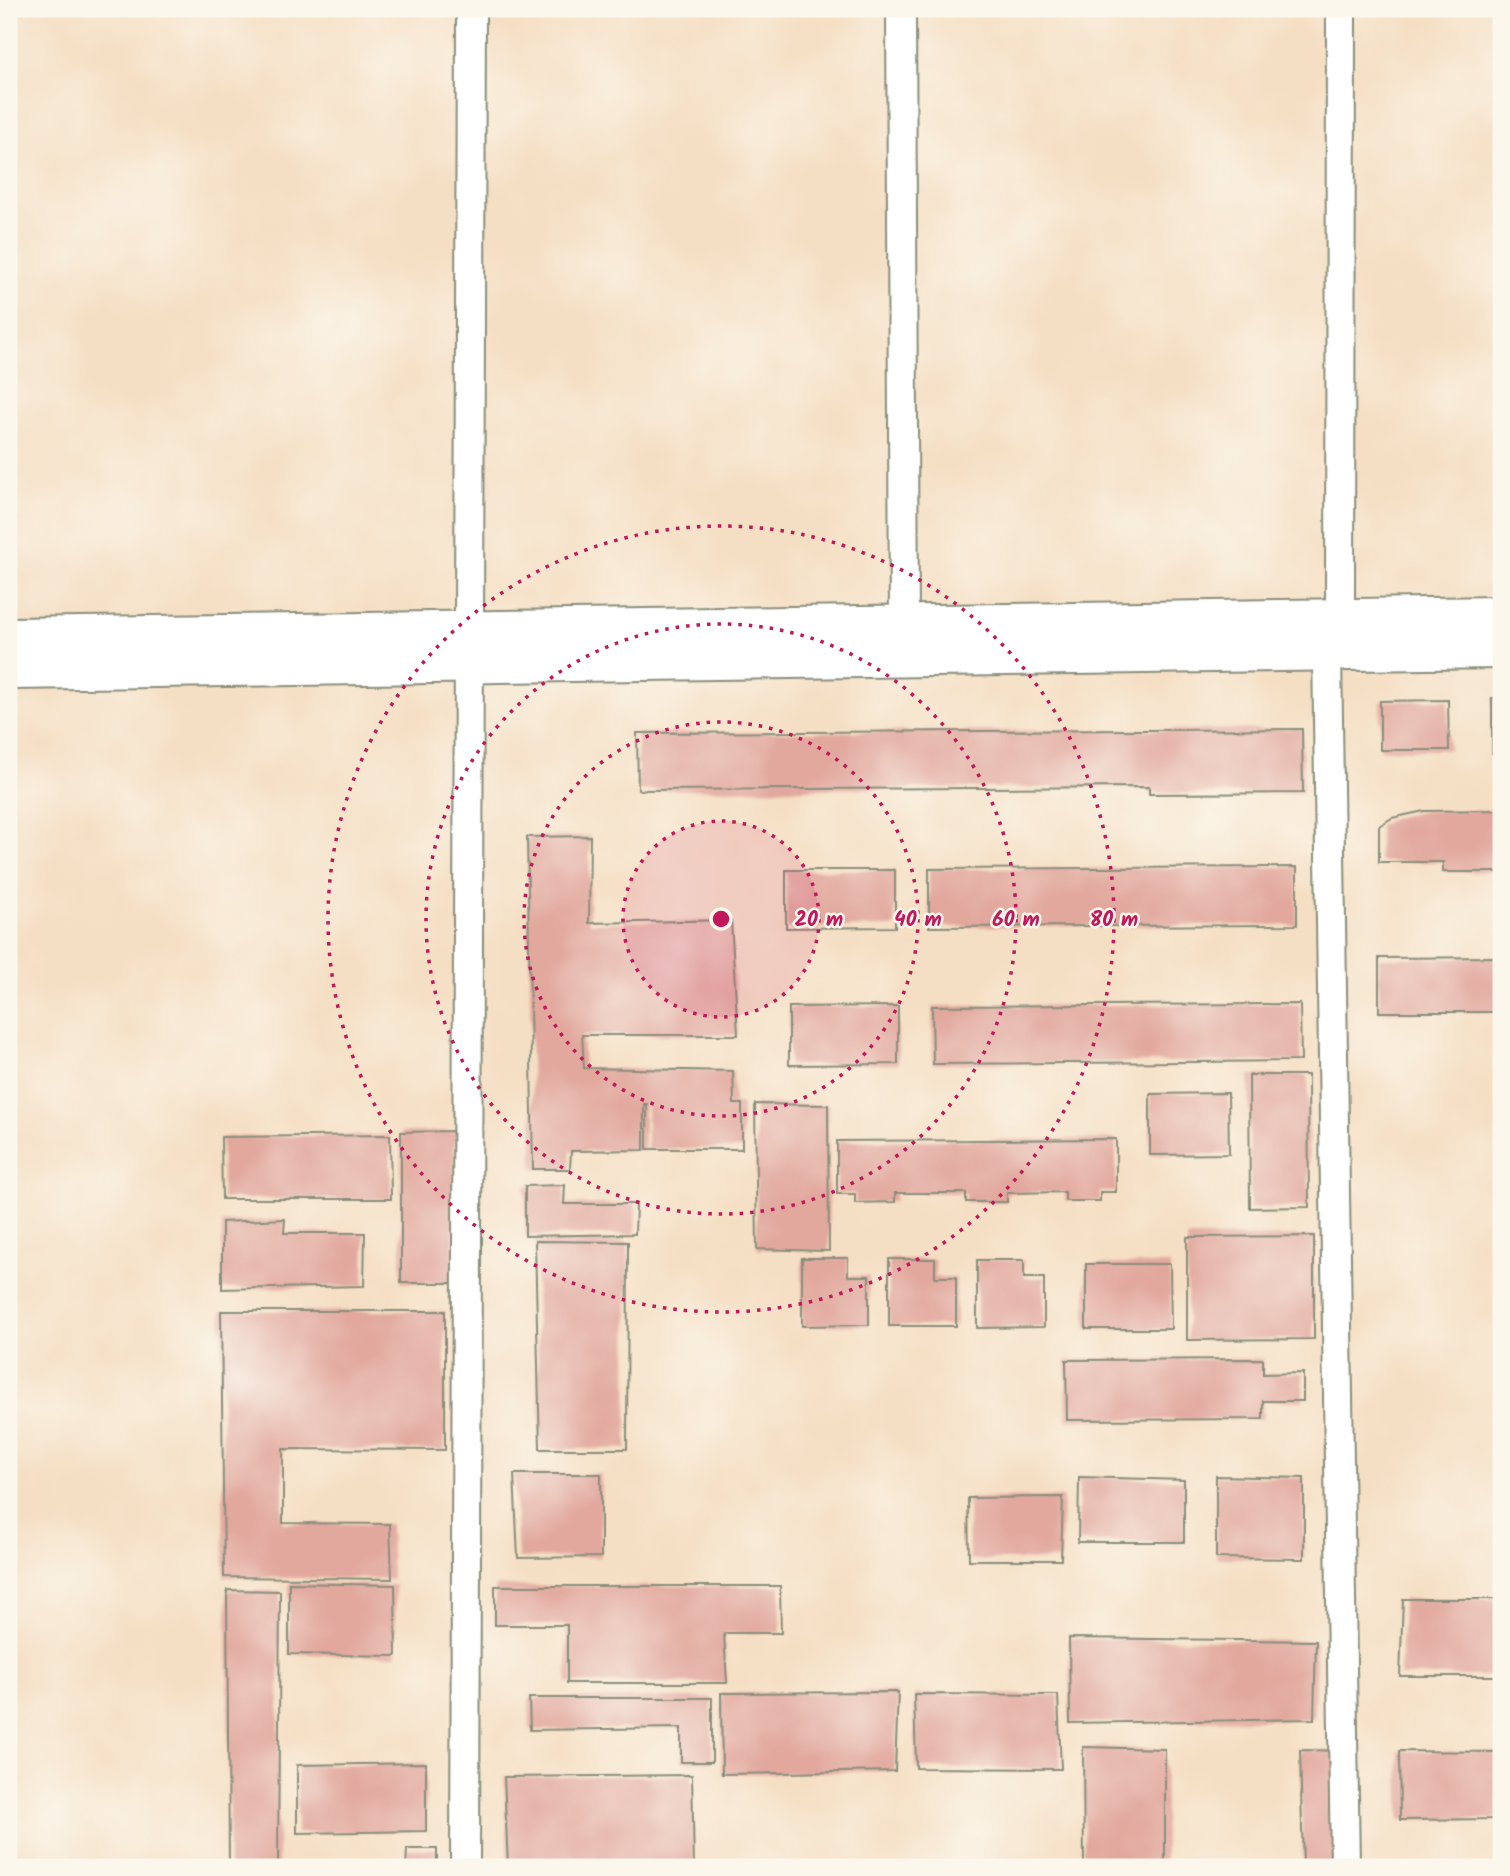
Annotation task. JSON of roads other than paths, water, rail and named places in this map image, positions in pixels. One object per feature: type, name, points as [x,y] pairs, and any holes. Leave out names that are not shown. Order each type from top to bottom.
[{"type":"street","points":[[465,1867],[471,9]]},
{"type":"street","points":[[901,9],[904,625]]},
{"type":"street","points":[[1341,9],[1333,635],[1345,1867]]},
{"type":"street","points":[[9,637],[469,648],[1333,635],[1501,616]]},
{"type":"street","points":[[9,670],[904,625],[1333,635],[1501,649]]}]
